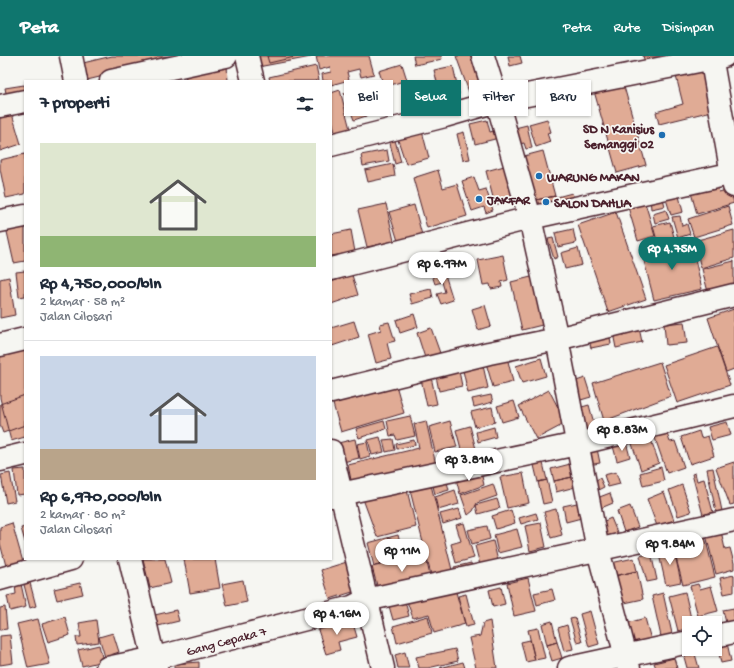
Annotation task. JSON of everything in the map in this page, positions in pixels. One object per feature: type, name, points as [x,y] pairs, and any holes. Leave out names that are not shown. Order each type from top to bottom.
[{"type":"street","points":[[70,56],[76,80]]},
{"type":"street","points":[[116,80],[226,56]]},
{"type":"street","points":[[247,56],[253,80]]},
{"type":"street","points":[[483,56],[490,80]]},
{"type":"street","points":[[332,269],[530,218],[733,178],[716,57],[528,95]]},
{"type":"street","points":[[0,106],[24,100]]},
{"type":"street","points":[[332,144],[469,109]]},
{"type":"street","points":[[501,116],[530,218],[557,339],[598,550],[628,662]]},
{"type":"street","points":[[0,221],[24,216]]},
{"type":"street","points":[[332,392],[489,353],[557,339],[734,295]]},
{"type":"street","points":[[0,345],[24,339]]},
{"type":"street","points":[[336,495],[577,444],[734,406]]},
{"type":"street","points":[[0,460],[24,454]]},
{"type":"street","points":[[332,460],[336,495],[366,600],[383,668]]},
{"type":"street","name":"Gang Cepaka 7","points":[[107,668],[156,663],[352,607],[366,600],[734,520]]},
{"type":"street","points":[[0,579],[67,560]]},
{"type":"street","points":[[130,560],[156,663]]},
{"type":"street","points":[[722,635],[734,632]]},
{"type":"street","points":[[569,668],[628,662],[682,644]]},
{"type":"building","points":[[112,56],[187,56],[87,80],[83,80],[79,64]]},
{"type":"building","points":[[257,56],[311,56],[311,57],[258,67]]},
{"type":"building","points":[[267,56],[299,56],[269,63]]},
{"type":"building","points":[[316,56],[369,56],[374,74],[361,77],[359,69],[347,72],[349,80],[344,80],[344,81],[332,85],[332,80],[323,80],[322,74],[331,72],[330,67],[319,70]]},
{"type":"building","points":[[413,56],[441,56],[442,59],[415,65]]},
{"type":"building","points":[[456,56],[478,56],[486,80],[469,80],[469,92]]},
{"type":"building","points":[[508,56],[520,56],[522,63],[510,66]]},
{"type":"building","points":[[643,56],[660,56],[661,61],[646,65]]},
{"type":"building","points":[[402,64],[407,80],[401,80],[401,82],[393,84],[393,80],[382,80],[379,71]]},
{"type":"building","points":[[227,66],[228,80],[186,80],[185,70]]},
{"type":"building","points":[[316,66],[319,80],[270,80],[269,77]]},
{"type":"building","points":[[453,66],[456,80],[436,80],[434,70]]},
{"type":"building","points":[[705,66],[716,110],[659,124],[656,112],[683,104],[676,76]]},
{"type":"building","points":[[623,83],[646,165],[617,173],[594,91]]},
{"type":"building","points":[[24,85],[24,91],[7,98],[5,88]]},
{"type":"building","points":[[340,90],[344,106],[344,116],[347,116],[351,133],[336,137],[332,119],[332,93]]},
{"type":"building","points":[[10,107],[21,144],[0,151],[0,110]]},
{"type":"building","points":[[353,116],[366,116],[354,120]]},
{"type":"building","points":[[547,119],[551,132],[547,133],[550,142],[536,147],[529,124]]},
{"type":"building","points":[[487,120],[490,132],[497,130],[499,138],[475,144],[470,124]]},
{"type":"building","points":[[527,125],[532,148],[526,149],[524,143],[515,145],[511,129]]},
{"type":"building","points":[[422,131],[429,158],[406,164],[397,137]]},
{"type":"building","points":[[464,132],[470,159],[463,160],[457,134]]},
{"type":"building","points":[[393,133],[401,162],[395,164],[388,135]]},
{"type":"building","points":[[387,150],[389,161],[363,166],[361,155]]},
{"type":"building","name":"WARUNG MAKAN","points":[[543,151],[555,196],[536,200],[524,156]]},
{"type":"building","points":[[24,154],[24,194],[6,198],[0,169],[0,160]]},
{"type":"building","points":[[393,164],[395,176],[368,182],[365,170]]},
{"type":"building","points":[[508,165],[517,198],[495,205],[486,171]]},
{"type":"building","points":[[438,170],[443,188],[457,184],[467,216],[427,228],[413,178]]},
{"type":"building","name":"JAKFAR","points":[[474,177],[479,191],[486,189],[493,210],[486,213],[484,207],[472,211],[462,181]]},
{"type":"building","points":[[716,182],[719,192],[730,189],[734,203],[697,214],[690,189]]},
{"type":"building","points":[[678,192],[683,212],[671,215],[665,196]]},
{"type":"building","points":[[572,193],[575,201],[560,205],[557,197]]},
{"type":"building","points":[[662,195],[665,206],[651,209],[650,198]]},
{"type":"building","name":"SALON DAHLIA","points":[[555,196],[557,203],[539,208],[536,200]]},
{"type":"building","points":[[643,202],[646,206],[655,236],[638,241],[628,207]]},
{"type":"building","points":[[386,204],[394,241],[367,247],[358,210]]},
{"type":"building","points":[[414,205],[422,235],[398,241],[389,212]]},
{"type":"building","points":[[728,206],[733,225],[694,237],[688,219]]},
{"type":"building","points":[[666,210],[669,219],[655,223],[653,214]]},
{"type":"building","points":[[616,212],[646,299],[608,312],[578,225]]},
{"type":"building","points":[[680,216],[682,226],[687,224],[690,234],[678,238],[672,217]]},
{"type":"building","points":[[24,218],[24,261],[14,263],[5,223]]},
{"type":"building","points":[[670,222],[674,237],[657,241],[653,226]]},
{"type":"building","points":[[573,229],[576,243],[558,247],[555,233]]},
{"type":"building","points":[[351,230],[355,252],[332,256],[332,234]]},
{"type":"building","points":[[734,230],[734,258],[701,268],[694,241]]},
{"type":"building","points":[[553,238],[558,257],[554,259],[548,239]]},
{"type":"building","points":[[691,242],[702,289],[654,300],[642,253]]},
{"type":"building","points":[[578,248],[582,265],[565,269],[561,253]]},
{"type":"building","points":[[503,255],[508,280],[501,282],[502,287],[491,289],[490,284],[483,285],[478,260]]},
{"type":"building","points":[[734,261],[734,286],[708,292],[702,269]]},
{"type":"building","points":[[443,268],[453,300],[441,304],[437,294],[445,292],[442,282],[435,284],[431,272]]},
{"type":"building","points":[[24,271],[24,296],[19,297],[16,272]]},
{"type":"building","points":[[352,275],[358,295],[332,304],[332,282]]},
{"type":"building","points":[[539,275],[550,323],[522,330],[511,282]]},
{"type":"building","points":[[9,277],[15,315],[0,318],[0,279]]},
{"type":"building","points":[[431,289],[433,298],[412,304],[409,294]]},
{"type":"building","points":[[485,305],[491,326],[478,330],[472,309]]},
{"type":"building","points":[[734,309],[734,369],[726,372],[708,318]]},
{"type":"building","points":[[414,314],[418,327],[400,333],[396,320]]},
{"type":"building","points":[[354,321],[359,337],[332,346],[332,328]]},
{"type":"building","points":[[389,322],[395,341],[387,343],[391,359],[376,363],[368,334],[381,330],[380,324]]},
{"type":"building","points":[[684,322],[687,343],[666,345],[664,324]]},
{"type":"building","points":[[638,323],[642,342],[616,348],[612,328]]},
{"type":"building","points":[[431,328],[440,353],[425,358],[417,333]]},
{"type":"building","points":[[609,330],[611,344],[591,348],[588,335]]},
{"type":"building","points":[[24,344],[24,437],[11,441],[0,398],[0,348]]},
{"type":"building","points":[[717,347],[730,385],[677,403],[664,365]]},
{"type":"building","points":[[507,357],[513,382],[493,387],[486,363]]},
{"type":"building","points":[[541,358],[546,376],[522,383],[516,366]]},
{"type":"building","points":[[482,361],[488,388],[468,393],[462,366]]},
{"type":"building","points":[[660,362],[671,396],[604,421],[593,383]]},
{"type":"building","points":[[459,371],[462,386],[439,391],[436,376]]},
{"type":"building","points":[[431,377],[437,404],[427,406],[421,379]]},
{"type":"building","points":[[585,378],[591,397],[574,402],[568,384]]},
{"type":"building","points":[[396,385],[404,413],[341,432],[333,404]]},
{"type":"building","points":[[549,390],[566,423],[536,439],[519,406]]},
{"type":"building","points":[[24,395],[24,425],[3,433],[0,425],[0,404]]},
{"type":"building","points":[[491,395],[493,402],[474,407],[472,399]]},
{"type":"building","points":[[514,401],[519,417],[502,422],[497,406]]},
{"type":"building","points":[[589,405],[595,427],[581,431],[575,409]]},
{"type":"building","points":[[492,407],[495,422],[475,427],[471,412]]},
{"type":"building","points":[[410,416],[415,436],[397,440],[395,435],[390,436],[387,421]]},
{"type":"building","points":[[384,421],[386,429],[359,438],[356,429]]},
{"type":"building","points":[[426,421],[436,465],[352,485],[348,465],[419,448],[414,424]]},
{"type":"building","points":[[450,421],[457,447],[435,452],[429,427]]},
{"type":"building","points":[[727,422],[731,435],[712,440],[708,427]]},
{"type":"building","points":[[470,426],[478,457],[464,460],[456,430]]},
{"type":"building","points":[[494,427],[496,437],[478,442],[476,432]]},
{"type":"building","points":[[666,431],[670,442],[675,441],[684,467],[667,473],[654,435]]},
{"type":"building","points":[[699,431],[701,438],[708,436],[714,456],[690,464],[681,437]]},
{"type":"building","points":[[649,434],[659,463],[641,470],[631,441]]},
{"type":"building","points":[[380,437],[384,452],[372,455],[368,440]]},
{"type":"building","points":[[355,439],[359,458],[343,462],[338,443]]},
{"type":"building","points":[[393,439],[395,450],[386,452],[383,440]]},
{"type":"building","points":[[414,440],[415,445],[397,449],[396,444]]},
{"type":"building","points":[[367,442],[370,456],[360,459],[357,444]]},
{"type":"building","points":[[626,442],[630,457],[617,461],[613,446]]},
{"type":"building","points":[[596,444],[600,463],[589,465],[585,447]]},
{"type":"building","points":[[542,459],[547,480],[538,482],[533,461]]},
{"type":"building","points":[[734,462],[734,504],[730,505],[716,468]]},
{"type":"building","points":[[574,463],[577,476],[554,481],[551,469]]},
{"type":"building","points":[[661,467],[664,481],[643,486],[640,473]]},
{"type":"building","points":[[713,468],[722,511],[716,512],[707,469]]},
{"type":"building","points":[[24,469],[24,494],[17,495],[14,470]]},
{"type":"building","points":[[481,472],[484,485],[460,494],[455,475]]},
{"type":"building","points":[[616,472],[620,484],[608,487],[604,475]]},
{"type":"building","points":[[10,473],[15,501],[6,503],[1,475]]},
{"type":"building","points":[[523,473],[529,503],[507,508],[500,477]]},
{"type":"building","points":[[695,473],[697,481],[704,479],[713,512],[703,515],[692,474]]},
{"type":"building","points":[[445,474],[449,490],[435,494],[431,478]]},
{"type":"building","points":[[577,476],[579,486],[556,492],[554,481]]},
{"type":"building","points":[[429,477],[453,574],[432,579],[408,482]]},
{"type":"building","points":[[600,478],[604,487],[596,491],[592,482]]},
{"type":"building","points":[[547,480],[552,502],[543,504],[538,482]]},
{"type":"building","points":[[493,484],[497,496],[477,503],[473,511],[468,515],[461,495]]},
{"type":"building","points":[[682,485],[691,512],[678,516],[669,490]]},
{"type":"building","points":[[406,486],[416,527],[377,537],[363,499]]},
{"type":"building","points":[[455,490],[459,504],[438,510],[435,497]]},
{"type":"building","points":[[664,492],[674,520],[657,526],[647,499]]},
{"type":"building","points":[[610,493],[613,503],[601,508],[597,498]]},
{"type":"building","points":[[497,499],[500,508],[478,514],[476,505]]},
{"type":"building","points":[[586,501],[589,516],[566,522],[563,506]]},
{"type":"building","points":[[630,506],[638,527],[624,532],[617,511]]},
{"type":"building","points":[[459,509],[462,518],[443,524],[440,514]]},
{"type":"building","points":[[556,509],[562,535],[551,538],[544,512]]},
{"type":"building","points":[[511,510],[515,523],[496,529],[492,516]]},
{"type":"building","points":[[536,513],[538,519],[521,524],[519,518]]},
{"type":"building","points":[[611,518],[619,537],[608,542],[600,523]]},
{"type":"building","points":[[12,523],[23,562],[6,566],[0,543],[0,527]]},
{"type":"building","points":[[464,523],[474,558],[456,563],[451,544],[461,541],[456,525]]},
{"type":"building","points":[[541,523],[546,547],[530,551],[525,526]]},
{"type":"building","points":[[487,526],[490,539],[472,544],[468,530]]},
{"type":"building","points":[[24,527],[24,538],[21,528]]},
{"type":"building","points":[[517,529],[522,547],[498,553],[494,535]]},
{"type":"building","points":[[703,529],[715,577],[683,585],[671,539]]},
{"type":"building","points":[[721,531],[725,549],[730,548],[734,569],[716,574],[706,535]]},
{"type":"building","points":[[398,535],[404,559],[374,566],[368,543]]},
{"type":"building","points":[[493,541],[498,561],[480,565],[475,546]]},
{"type":"building","points":[[673,546],[681,582],[666,585],[658,550]]},
{"type":"building","points":[[651,553],[657,580],[647,582],[640,556]]},
{"type":"building","points":[[425,554],[431,580],[379,593],[372,567]]},
{"type":"building","points":[[634,558],[637,571],[614,576],[611,563]]},
{"type":"building","points":[[143,560],[165,560],[171,583],[150,588]]},
{"type":"building","points":[[184,560],[215,560],[220,588],[190,593]]},
{"type":"building","points":[[350,561],[359,590],[330,599],[321,570]]},
{"type":"building","points":[[471,563],[473,571],[455,575],[454,567]]},
{"type":"building","points":[[637,571],[643,599],[620,604],[614,576]]},
{"type":"building","points":[[734,575],[734,592],[724,594],[720,578]]},
{"type":"building","points":[[528,578],[536,611],[514,616],[507,583]]},
{"type":"building","points":[[29,579],[36,606],[30,608],[23,581]]},
{"type":"building","points":[[243,580],[247,602],[227,606],[222,584]]},
{"type":"building","points":[[80,583],[83,594],[57,600],[54,589]]},
{"type":"building","points":[[21,584],[26,607],[10,611],[7,596],[16,594],[15,585]]},
{"type":"building","points":[[698,584],[700,589],[711,586],[718,611],[698,616],[690,586]]},
{"type":"building","points":[[454,585],[465,624],[434,633],[429,614],[413,618],[405,596]]},
{"type":"building","points":[[501,587],[505,604],[493,607],[489,590]]},
{"type":"building","points":[[552,589],[555,600],[537,605],[534,593]]},
{"type":"building","points":[[685,592],[690,616],[682,616],[682,630],[678,631],[669,596]]},
{"type":"building","points":[[663,593],[673,638],[662,641],[652,596]]},
{"type":"building","points":[[403,594],[409,616],[393,620],[387,599]]},
{"type":"building","points":[[466,594],[474,625],[466,627],[458,596]]},
{"type":"building","points":[[5,607],[7,629],[0,630],[0,608]]},
{"type":"building","points":[[734,608],[734,621],[726,623],[723,610]]},
{"type":"building","points":[[176,610],[179,621],[158,626],[155,615]]},
{"type":"building","points":[[590,611],[599,644],[589,647],[580,614]]},
{"type":"building","points":[[428,616],[432,633],[397,643],[393,626]]},
{"type":"building","points":[[65,617],[70,635],[48,642],[42,624]]},
{"type":"building","points":[[575,618],[582,642],[577,643],[570,619]]},
{"type":"building","points":[[645,618],[651,640],[629,645],[624,624]]},
{"type":"building","points":[[38,619],[50,664],[28,668],[17,624]]},
{"type":"building","points":[[96,620],[99,642],[77,645],[76,637],[81,637],[79,623]]},
{"type":"building","points":[[352,620],[357,637],[338,642],[340,650],[326,654],[318,630]]},
{"type":"building","points":[[490,621],[497,668],[476,668],[469,638],[480,636],[483,623]]},
{"type":"building","points":[[552,621],[557,642],[547,645],[542,624]]},
{"type":"building","points":[[567,625],[573,649],[564,651],[558,628]]},
{"type":"building","points":[[538,628],[545,658],[535,660],[528,630]]},
{"type":"building","points":[[113,633],[119,652],[105,657],[99,637]]},
{"type":"building","points":[[10,635],[13,663],[0,665],[0,636]]},
{"type":"building","points":[[726,638],[731,661],[721,663],[719,656],[722,656],[722,639]]},
{"type":"building","points":[[530,640],[535,660],[526,662],[521,642]]},
{"type":"building","points":[[557,642],[562,658],[552,661],[547,645]]},
{"type":"building","points":[[99,645],[103,661],[82,666],[78,650]]},
{"type":"building","points":[[455,649],[458,661],[428,668],[419,668],[416,657]]},
{"type":"building","points":[[405,652],[409,668],[398,668],[395,655]]},
{"type":"building","points":[[696,656],[699,668],[687,668],[684,657]]},
{"type":"building","points":[[674,658],[677,668],[656,668],[654,663]]},
{"type":"building","points":[[199,662],[199,668],[174,668],[174,664]]},
{"type":"building","points":[[463,662],[465,668],[440,668]]},
{"type":"place","name":"SD N Kanisius Semanggi 02","points":[[662,135]]},
{"type":"place","name":"WARUNG MAKAN","points":[[539,176]]},
{"type":"place","name":"JAKFAR","points":[[479,199]]},
{"type":"place","name":"SALON DAHLIA","points":[[546,202]]}]
